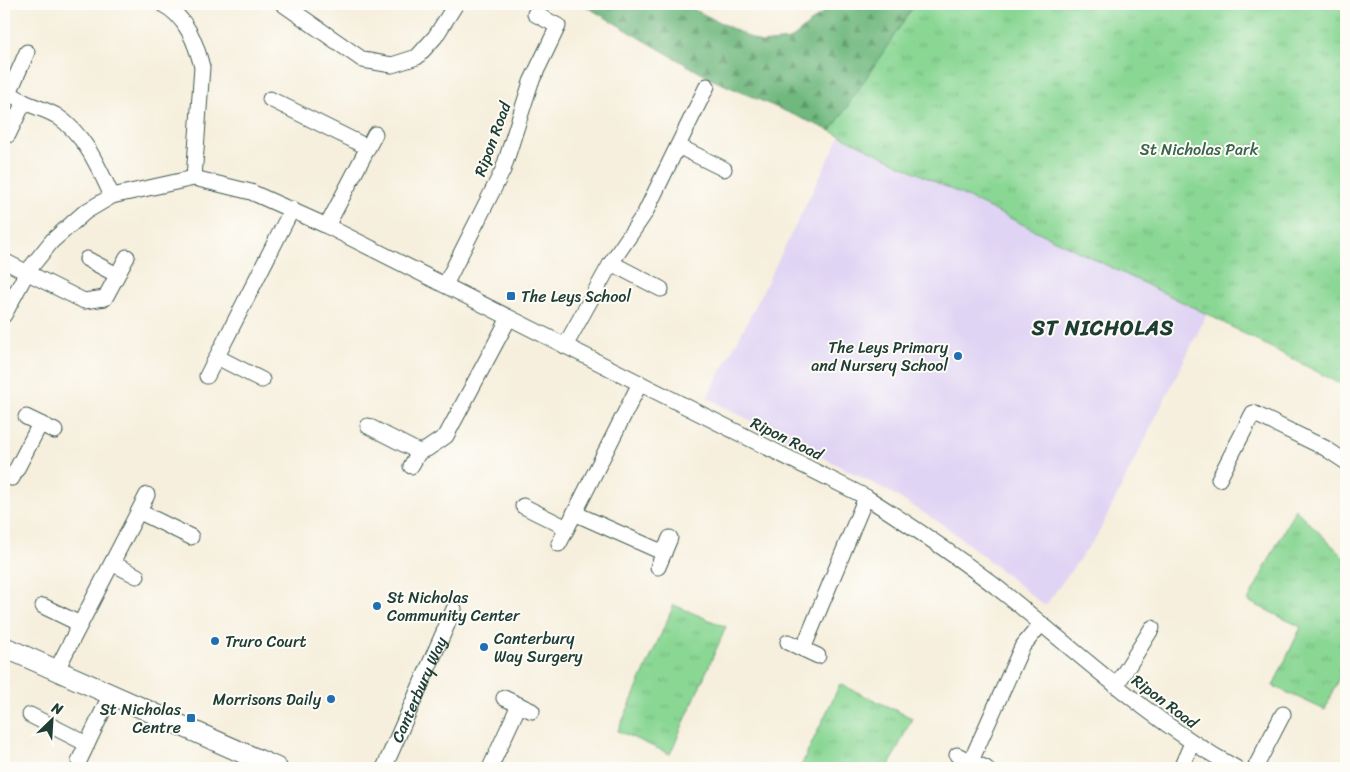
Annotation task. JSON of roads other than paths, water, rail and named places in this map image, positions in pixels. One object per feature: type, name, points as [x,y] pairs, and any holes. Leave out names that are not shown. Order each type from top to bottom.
[{"type":"street","points":[[162,4],[181,18],[197,50],[202,67],[194,178]]},
{"type":"street","points":[[284,4],[363,60],[392,65],[417,57],[435,37],[456,4]]},
{"type":"street","name":"Ripon Road","points":[[445,285],[503,170],[531,82],[558,26],[535,14]]},
{"type":"street","points":[[27,52],[6,91],[24,102],[56,116],[78,135],[95,158],[112,196]]},
{"type":"street","points":[[565,346],[611,264],[645,213],[707,86]]},
{"type":"street","points":[[270,99],[325,134],[368,147]]},
{"type":"street","points":[[8,135],[24,102]]},
{"type":"street","points":[[326,226],[375,134]]},
{"type":"street","points":[[678,146],[724,169]]},
{"type":"street","name":"Ripon Road","points":[[4,315],[15,291],[27,272],[52,241],[86,212],[112,196],[194,178],[251,192],[292,208],[866,497],[940,544],[1156,718],[1192,743],[1236,768]]},
{"type":"street","points":[[207,376],[292,208]]},
{"type":"street","points":[[4,261],[84,301],[105,298],[127,256]]},
{"type":"street","points":[[87,259],[117,275]]},
{"type":"street","points":[[611,264],[661,289]]},
{"type":"street","points":[[411,466],[419,452],[428,449],[446,436],[509,318]]},
{"type":"street","points":[[216,357],[262,380]]},
{"type":"street","points":[[559,544],[640,383]]},
{"type":"street","points":[[1219,480],[1253,413],[1325,448],[1346,462]]},
{"type":"street","points":[[26,417],[55,431]]},
{"type":"street","points":[[4,477],[12,478],[40,424]]},
{"type":"street","points":[[368,426],[419,452]]},
{"type":"street","points":[[56,671],[140,512],[147,495]]},
{"type":"street","points":[[803,649],[866,497]]},
{"type":"street","points":[[523,506],[567,528]]},
{"type":"street","points":[[140,512],[191,537]]},
{"type":"street","points":[[574,513],[661,560],[670,538]]},
{"type":"street","points":[[112,563],[137,576]]},
{"type":"street","points":[[43,606],[80,624]]},
{"type":"street","name":"Canterbury Way","points":[[384,768],[454,609]]},
{"type":"street","points":[[986,768],[964,758],[1022,647],[1041,624]]},
{"type":"street","name":"Ripon Road","points":[[1116,686],[1152,628]]},
{"type":"street","points":[[788,642],[818,656]]},
{"type":"street","points":[[4,648],[277,768]]},
{"type":"street","points":[[79,761],[110,696]]},
{"type":"street","points":[[490,768],[526,708],[504,698]]},
{"type":"street","points":[[1255,768],[1283,714]]},
{"type":"street","points":[[30,715],[87,744]]},
{"type":"street","name":"Ripon Road","points":[[1182,768],[1192,743]]},
{"type":"place","name":"The Leys School","points":[[511,296]]},
{"type":"place","name":"The Leys Primary and Nursery School","points":[[958,356]]},
{"type":"place","name":"St Nicholas Community Center","points":[[377,606]]},
{"type":"place","name":"Truro Court","points":[[215,641]]},
{"type":"place","name":"Canterbury Way Surgery","points":[[484,647]]},
{"type":"place","name":"Morrisons Daily","points":[[331,699]]},
{"type":"place","name":"St Nicholas Centre","points":[[191,718]]},
{"type":"district","name":"ST NICHOLAS","points":[[1103,328]]},
{"type":"park label","name":"St Nicholas Park","points":[[1199,149]]}]
